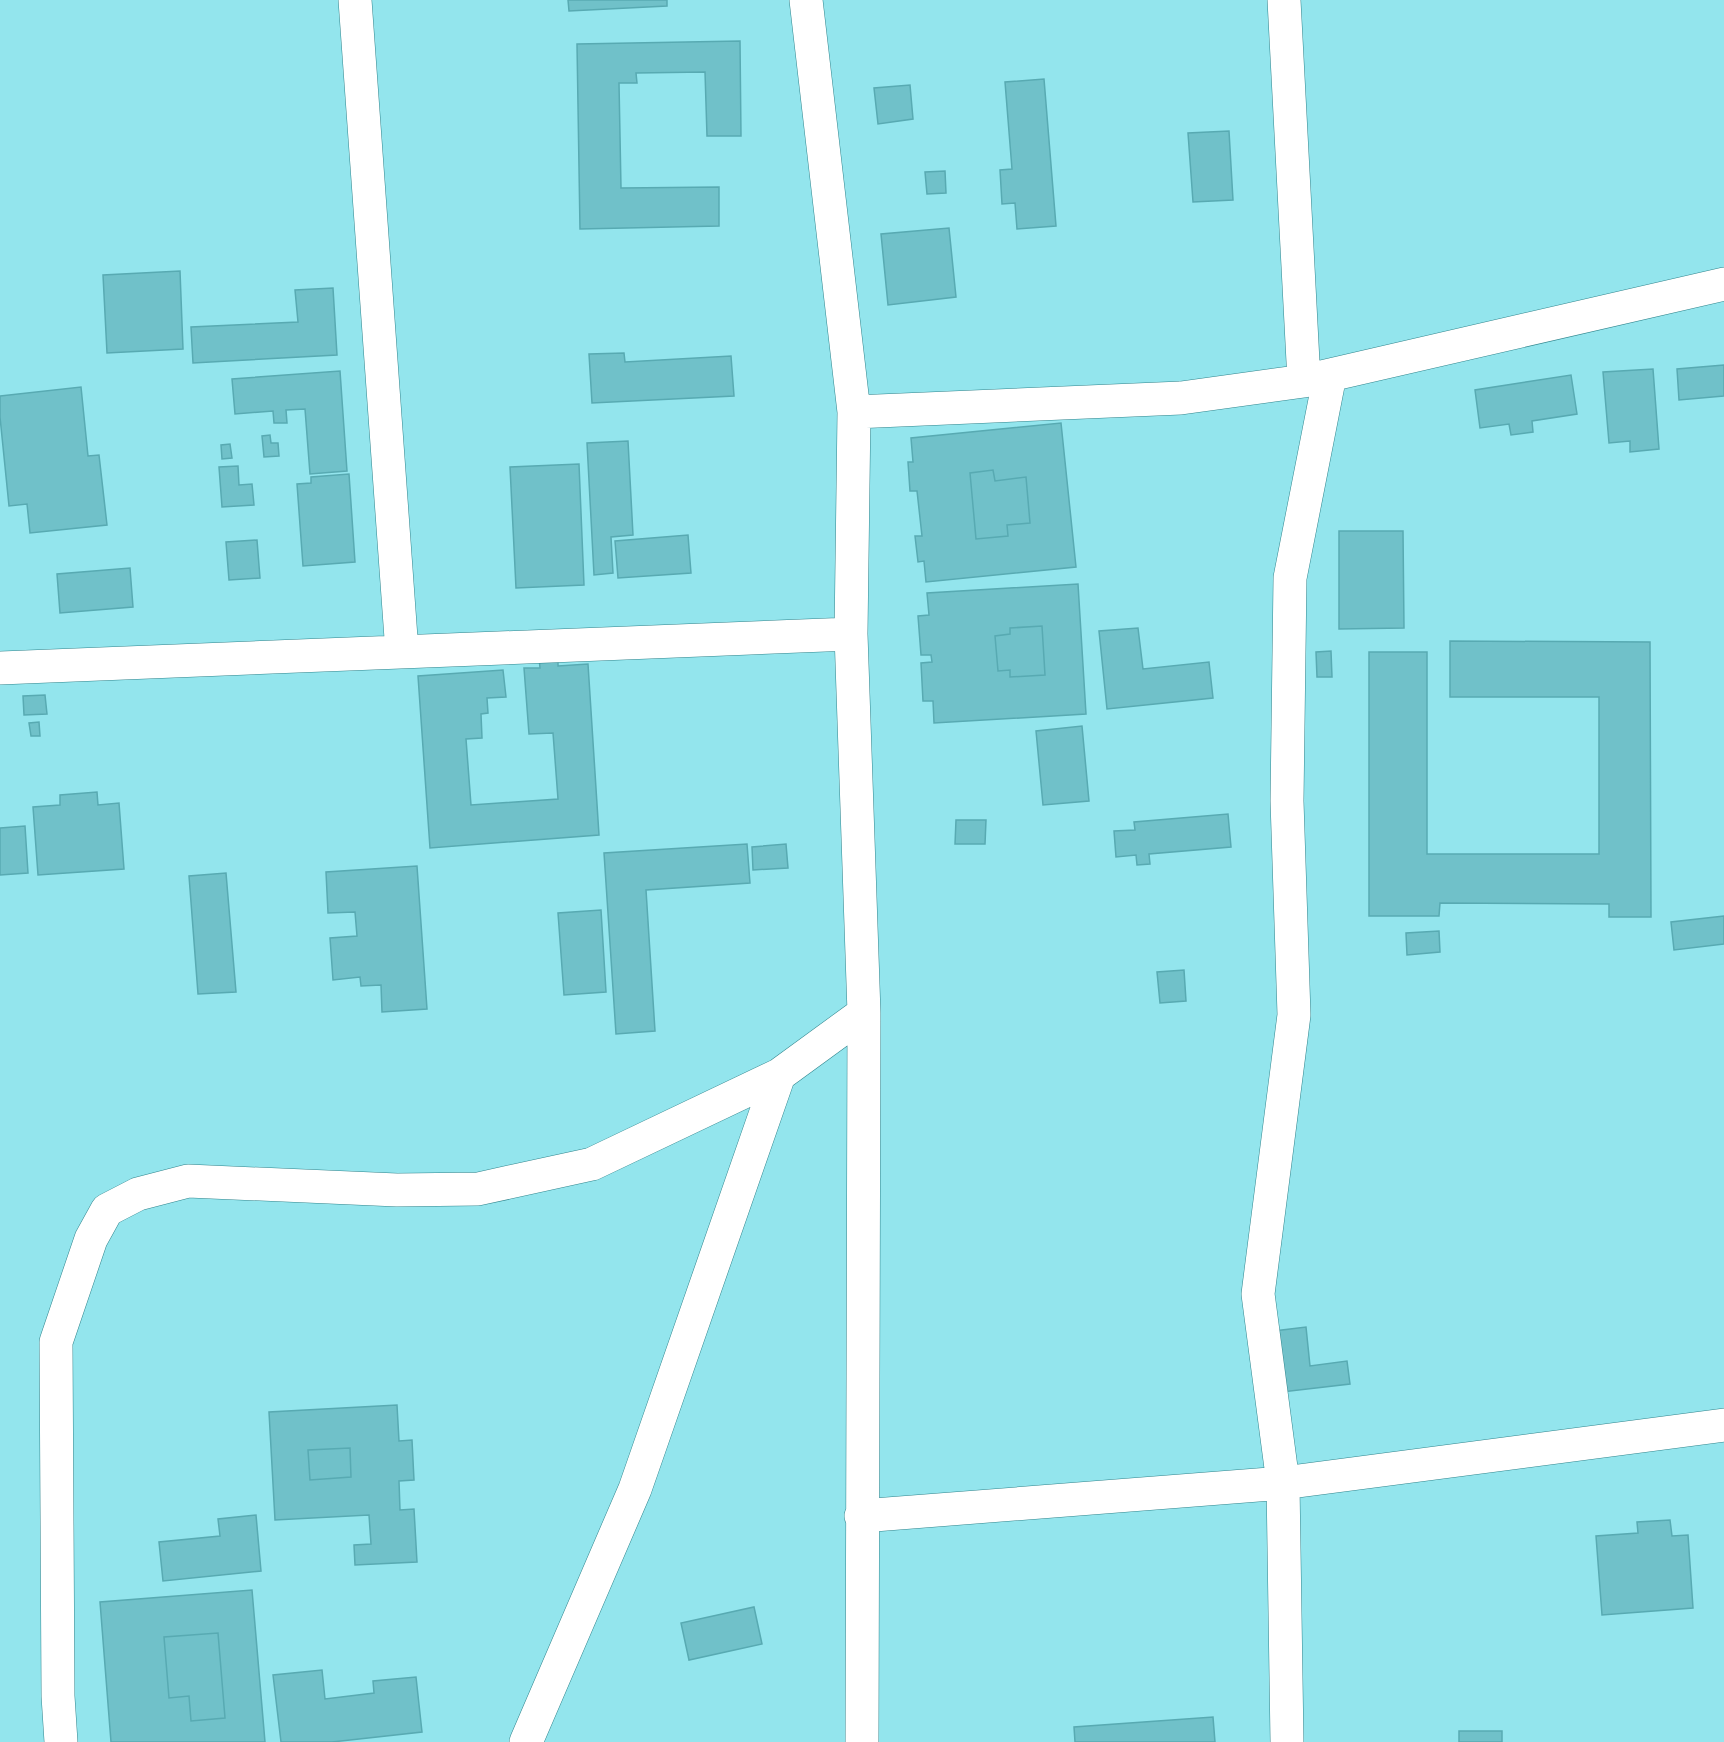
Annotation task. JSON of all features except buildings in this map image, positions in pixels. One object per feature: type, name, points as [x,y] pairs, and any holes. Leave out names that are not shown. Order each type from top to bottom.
[{"type":"street","points":[[355,0],[402,652]]},
{"type":"street","points":[[806,0],[854,412],[851,634],[864,1013],[862,1742]]},
{"type":"street","points":[[1284,0],[1317,378],[1290,578],[1287,801],[1294,1015],[1258,1294],[1283,1483],[1287,1742]]},
{"type":"street","points":[[854,412],[1181,398],[1317,378],[1724,284]]},
{"type":"street","points":[[0,668],[851,634]]},
{"type":"street","points":[[61,1742],[58,1696],[56,1342],[90,1239],[107,1210],[138,1194],[188,1181],[397,1190],[478,1189],[592,1164],[778,1075],[864,1013]]},
{"type":"street","points":[[526,1742],[635,1489],[778,1075]]},
{"type":"street","points":[[861,1516],[1283,1483],[1724,1425]]}]
